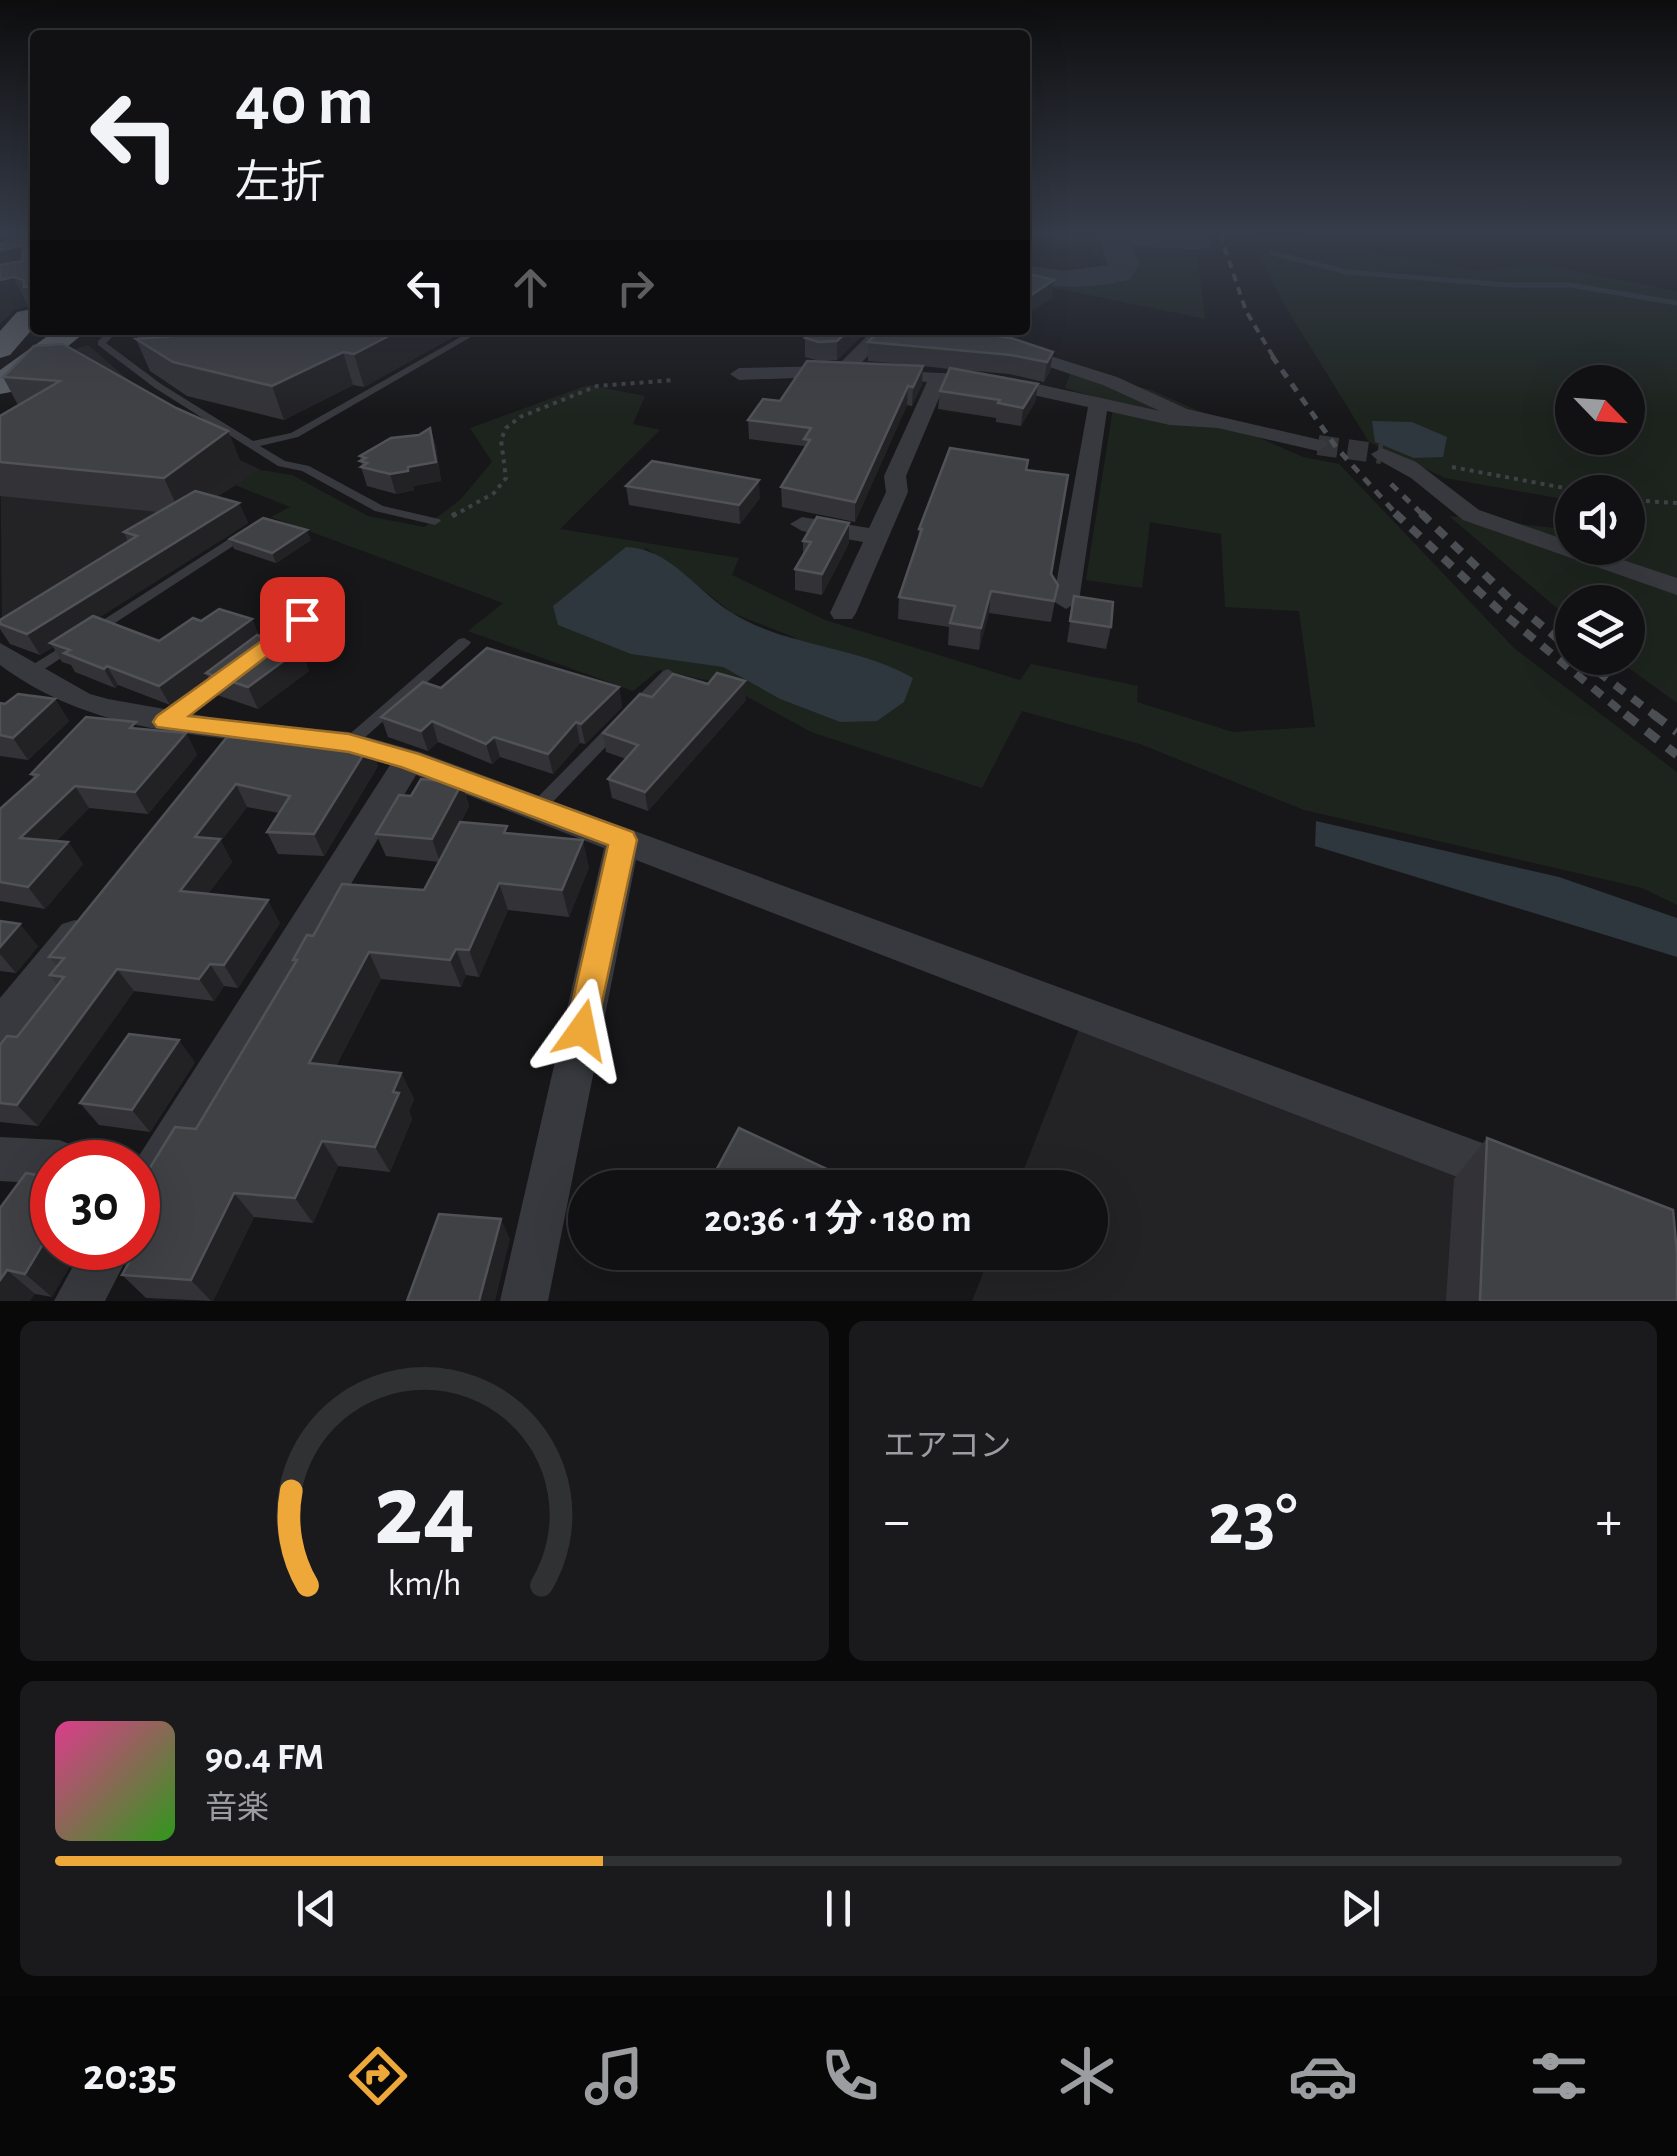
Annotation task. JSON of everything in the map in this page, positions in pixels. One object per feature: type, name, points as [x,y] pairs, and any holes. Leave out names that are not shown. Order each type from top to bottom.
[{"type":"highway","points":[[0,349],[30,319]]},
{"type":"highway","points":[[0,385],[67,335]]},
{"type":"street","points":[[842,372],[878,335]]},
{"type":"street","points":[[965,335],[1095,375],[1212,422]]},
{"type":"street","points":[[739,374],[842,372],[1000,382],[1318,446]]},
{"type":"street","points":[[843,613],[898,492],[895,476],[939,376]]},
{"type":"street","points":[[1066,602],[1100,402]]},
{"type":"street","points":[[1382,454],[1407,463],[1427,477],[1440,495],[1471,515],[1677,587]]},
{"type":"street","points":[[802,524],[878,537]]},
{"type":"street","points":[[0,652],[28,673],[80,701],[106,709],[165,722],[349,743],[410,760],[1541,1187]]},
{"type":"street","points":[[79,734],[106,709]]},
{"type":"street","points":[[213,763],[238,732]]},
{"type":"street","points":[[160,1151],[410,760]]},
{"type":"street","points":[[524,1301],[623,840]]},
{"type":"street","points":[[0,1027],[100,903]]},
{"type":"street","points":[[0,1159],[30,1161]]},
{"type":"street","points":[[78,1301],[96,1270]]},
{"type":"lane","points":[[110,335],[101,343],[158,386],[282,464],[305,468],[379,509],[435,521]]},
{"type":"lane","points":[[249,445],[294,435],[470,335]]},
{"type":"lane","points":[[28,673],[261,522]]},
{"type":"lane","points":[[254,654],[329,598]]},
{"type":"lane","points":[[349,743],[464,642]]},
{"type":"lane","points":[[165,722],[240,666]]},
{"type":"lane","points":[[538,807],[668,674]]},
{"type":"path","points":[[435,521],[466,511],[494,493],[506,478],[501,440],[506,428],[520,417],[596,386],[674,380]]},
{"type":"path","points":[[1407,463],[1555,486]]},
{"type":"path","points":[[1645,501],[1677,503]]},
{"type":"shaded area","points":[[1087,295],[1202,295],[1205,319]]},
{"type":"shaded area","points":[[1279,295],[1677,295],[1677,703],[1638,675],[1645,675],[1645,585],[1555,585],[1555,606],[1449,516],[1555,528],[1555,565],[1645,565],[1645,475],[1555,475],[1555,498],[1445,478],[1369,442]]},
{"type":"shaded area","points":[[88,345],[198,440],[261,470],[2,629],[0,424],[75,349]]},
{"type":"shaded area","points":[[1071,371],[1151,390],[1303,457],[1339,464],[1515,649],[1677,772],[1677,905],[1642,888],[1304,810],[1140,744],[1022,711],[982,788],[811,732],[724,684],[659,670],[633,691],[468,631],[503,603],[271,517],[290,507],[235,485],[261,470],[292,475],[368,516],[424,527],[460,500],[492,462],[470,428],[588,385],[645,396],[633,424],[660,430],[560,529],[739,558],[732,575],[825,620],[1020,680],[1031,664],[1138,686],[1137,702],[1233,732],[1315,727],[1299,611],[1225,607],[1221,534],[1150,522],[1142,588],[1086,580],[1113,408],[1112,402],[1065,388]],"holes":[[[644,547],[732,613],[796,638],[840,722],[780,699],[723,667]]]},
{"type":"shaded area","points":[[1372,421],[1412,422],[1447,437],[1443,457],[1414,458],[1375,442]]},
{"type":"shaded area","points":[[626,547],[641,549],[669,562],[717,602],[750,623],[868,659],[913,678],[904,702],[877,721],[840,722],[780,699],[723,667],[631,654],[558,625],[553,606]]},
{"type":"shaded area","points":[[1316,821],[1559,877],[1677,918],[1677,957],[1315,846]]},
{"type":"shaded area","points":[[1080,1026],[1653,1246],[1677,1269],[1677,1301],[972,1301],[984,1270],[1108,1270],[1108,1170],[1024,1170]]},
{"type":"building","points":[[185,335],[390,335],[354,354],[343,352],[272,386],[173,362],[136,339]]},
{"type":"building","points":[[808,335],[844,335],[837,341],[805,338]]},
{"type":"building","points":[[875,335],[991,335],[1053,352],[1047,362],[868,342]]},
{"type":"building","points":[[63,344],[176,408],[228,431],[164,478],[0,462],[0,416],[60,381],[3,377],[34,346]]},
{"type":"building","points":[[807,361],[923,366],[913,387],[908,386],[855,502],[781,487],[810,440],[804,439],[811,428],[748,420],[763,399],[780,401]]},
{"type":"building","points":[[950,368],[1038,384],[1023,408],[998,403],[1000,400],[940,391]]},
{"type":"building","points":[[430,428],[436,462],[390,474],[361,467],[367,463],[360,461],[366,458],[360,456],[391,438],[419,435]]},
{"type":"building","points":[[950,448],[1028,460],[1026,470],[1068,475],[1051,574],[1058,585],[1054,601],[991,591],[981,628],[950,623],[955,606],[899,597],[919,529]]},
{"type":"building","points":[[652,461],[759,480],[739,505],[626,486]]},
{"type":"building","points":[[195,491],[239,503],[27,634],[0,624],[0,620],[137,536],[124,532]]},
{"type":"building","points":[[817,517],[849,523],[822,574],[795,569],[811,542],[803,541]]},
{"type":"building","points":[[263,518],[307,530],[272,553],[230,539]]},
{"type":"building","points":[[1074,596],[1113,602],[1111,627],[1070,621]]},
{"type":"building","points":[[219,609],[252,619],[159,686],[107,666],[104,669],[50,643],[93,616],[159,641],[193,618],[201,621]]},
{"type":"building","points":[[257,635],[300,649],[248,687],[206,673]]},
{"type":"building","points":[[487,648],[619,687],[581,724],[576,722],[548,754],[494,737],[486,744],[432,721],[421,731],[381,717],[423,682],[441,688]]},
{"type":"building","points":[[717,673],[745,681],[645,792],[608,779],[638,745],[603,733],[640,694],[652,697],[673,674],[708,684]]},
{"type":"building","points":[[18,694],[55,699],[13,738],[0,735],[0,703],[5,704]]},
{"type":"building","points":[[86,717],[136,722],[130,728],[186,733],[135,792],[75,786],[20,838],[68,842],[28,887],[0,882],[0,809],[38,775],[31,774]]},
{"type":"building","points":[[302,732],[370,744],[314,834],[267,832],[290,796],[236,784],[195,837],[220,839],[180,891],[268,900],[224,965],[210,964],[199,979],[117,969],[17,1105],[0,1103],[0,1045],[7,1036],[17,1037],[64,977],[50,975],[64,958],[49,957],[227,737],[258,740],[262,736],[294,742]]},
{"type":"building","points":[[421,779],[462,783],[432,839],[376,834],[399,795],[411,796]]},
{"type":"building","points":[[460,822],[507,826],[504,833],[583,840],[562,890],[499,883],[469,950],[456,949],[450,960],[369,952],[309,1063],[401,1073],[393,1092],[399,1093],[375,1147],[322,1141],[295,1198],[234,1193],[191,1280],[122,1275],[125,1270],[160,1270],[160,1151],[175,1127],[196,1129],[297,960],[293,960],[307,935],[313,936],[342,884],[424,890]]},
{"type":"building","points":[[0,921],[20,924],[0,947]]},
{"type":"building","points":[[129,1034],[179,1040],[132,1110],[80,1103]]},
{"type":"building","points":[[739,1128],[827,1169],[827,1170],[716,1170]]},
{"type":"building","points":[[1487,1138],[1673,1210],[1677,1301],[1480,1301]]},
{"type":"building","points":[[26,1173],[30,1174],[30,1266],[25,1274],[7,1270],[0,1280],[0,1208]]},
{"type":"building","points":[[439,1214],[501,1219],[479,1301],[407,1301]]},
{"type":"waterway","points":[[1628,295],[1677,303]]},
{"type":"tunnel","points":[[1318,445],[1382,454]]},
{"type":"railway","points":[[1241,295],[1274,358]]},
{"type":"railway","points":[[1272,356],[1336,447],[1397,515]]},
{"type":"railway","points":[[1391,484],[1424,516]]},
{"type":"railway","points":[[1421,513],[1555,637]]},
{"type":"railway","points":[[1397,515],[1499,610],[1628,717]]},
{"type":"railway","points":[[1602,675],[1657,717]]},
{"type":"railway","points":[[1625,714],[1677,755]]},
{"type":"railway","points":[[1653,714],[1657,717]]},
{"type":"railway","points":[[1657,717],[1677,732]]},
{"type":"route","points":[[302,619],[165,722],[349,743],[410,760],[623,840],[582,1030]]}]
